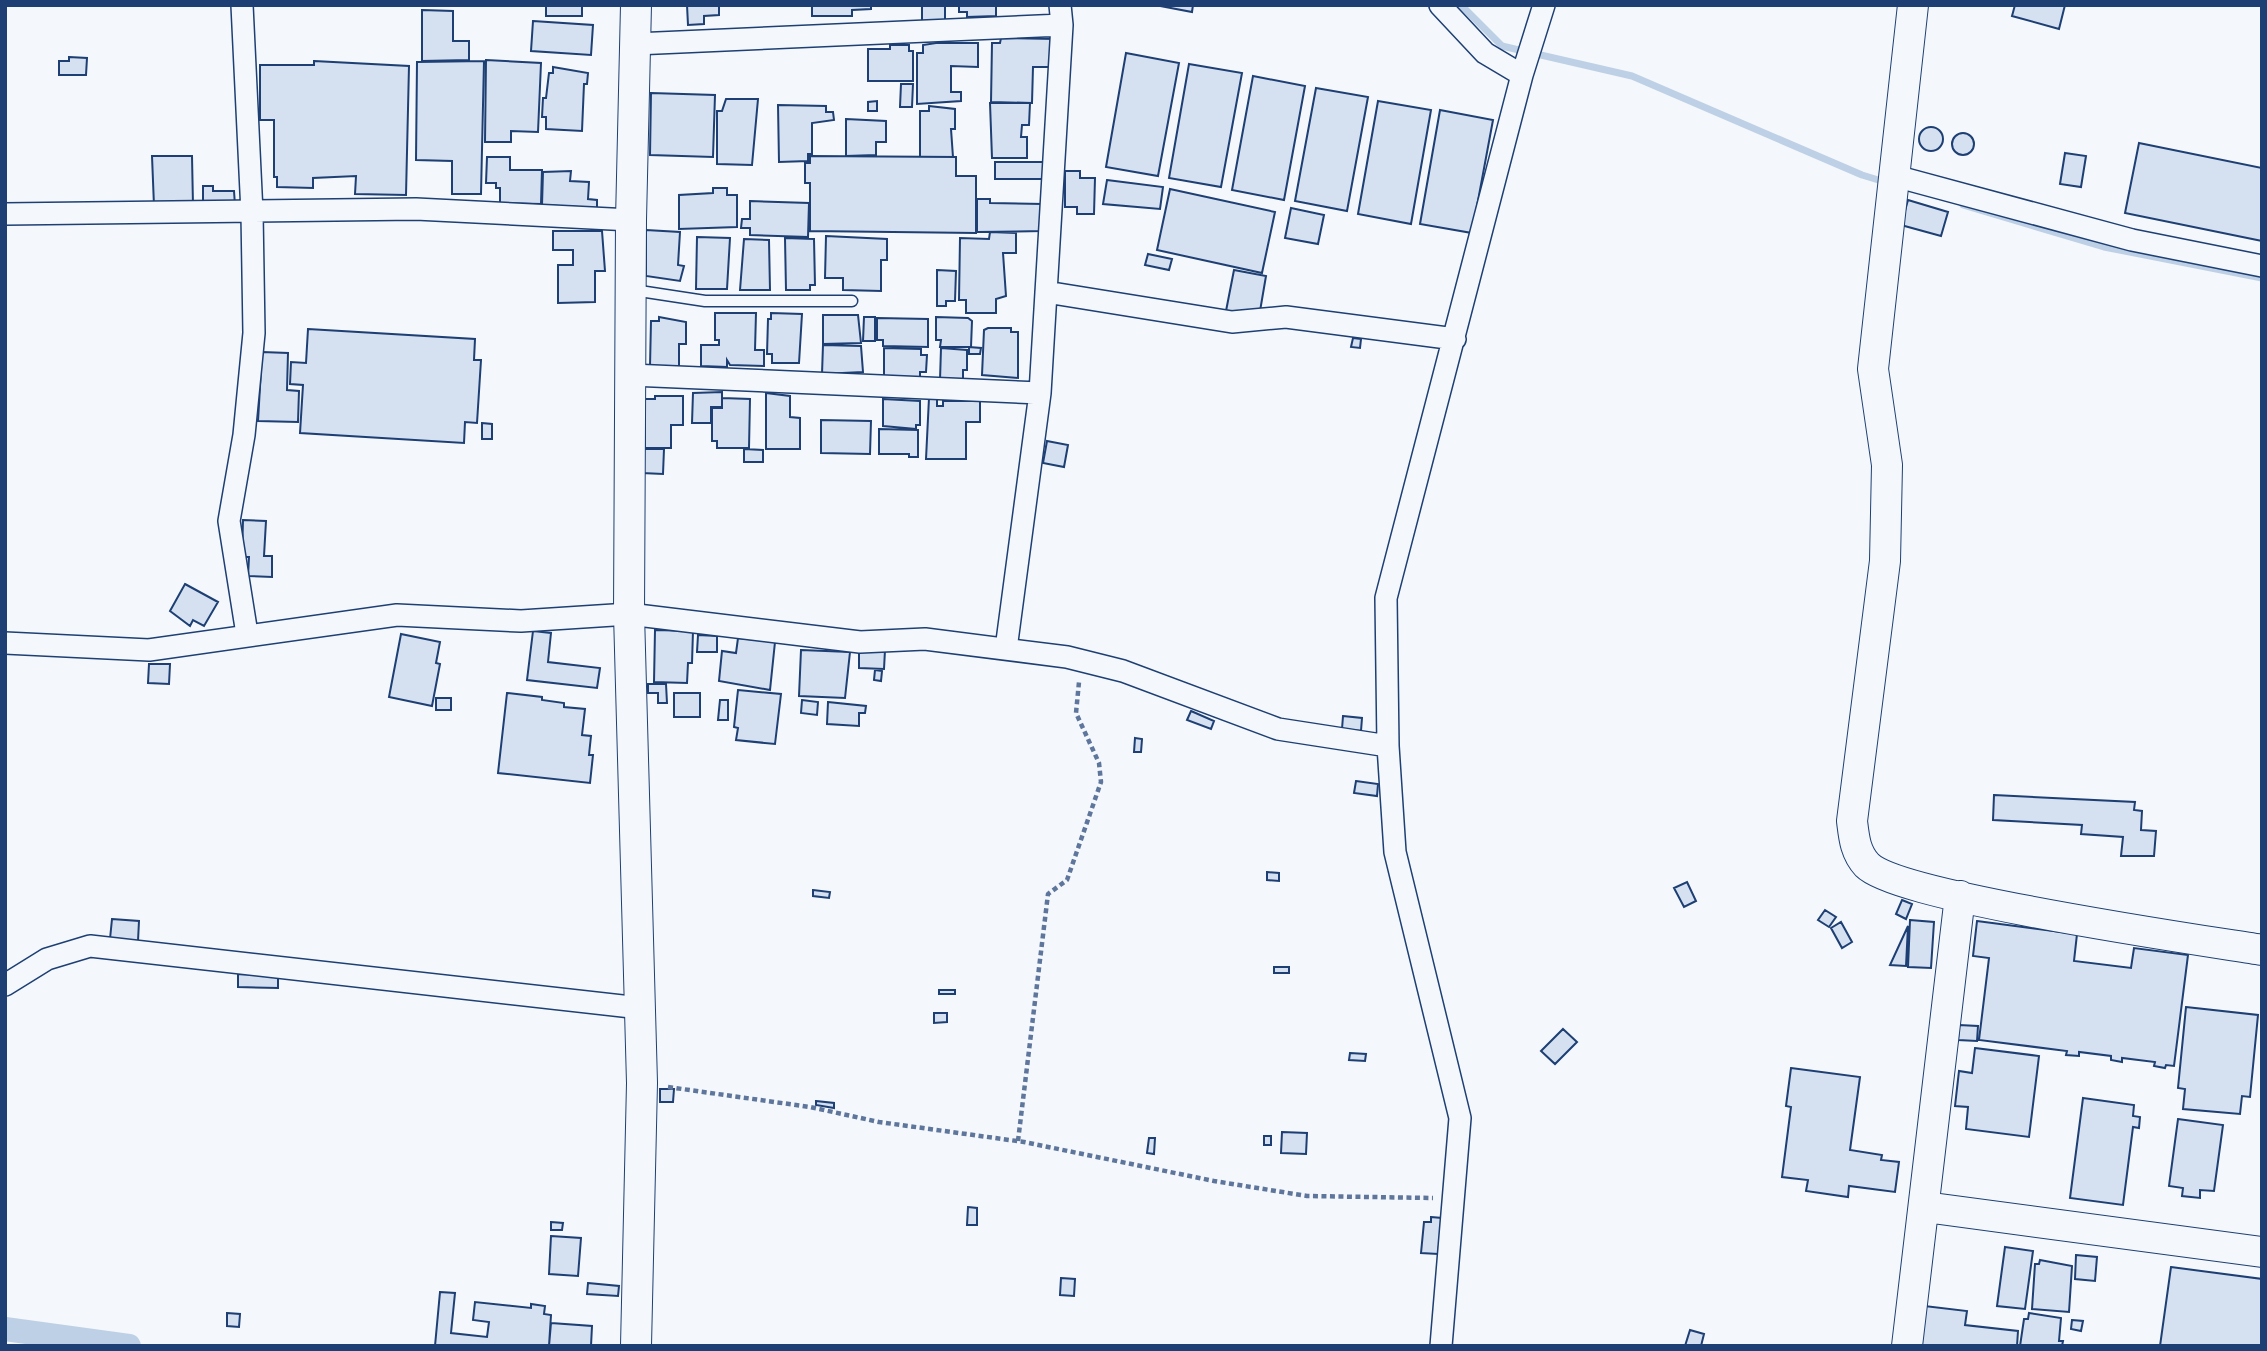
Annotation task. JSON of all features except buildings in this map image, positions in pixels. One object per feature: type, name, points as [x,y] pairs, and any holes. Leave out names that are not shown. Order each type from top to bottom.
[{"type":"street","points":[[242,5],[253,212],[252,370],[229,521],[247,634]]},
{"type":"street","points":[[636,5],[631,220],[633,290],[629,614],[642,1083],[636,1346]]},
{"type":"street","points":[[1440,5],[1485,53],[1522,75]]},
{"type":"street","points":[[1441,1346],[1460,1118],[1395,852],[1388,746],[1386,598],[1522,75],[1544,5]]},
{"type":"street","points":[[1913,5],[1873,369],[1887,465],[1885,561],[1852,821],[1856,848],[1868,866],[1889,877],[1960,896],[2262,950]]},
{"type":"street","points":[[635,44],[1061,15],[1040,393],[1006,649]]},
{"type":"street","points":[[1895,176],[2133,240],[2262,266]]},
{"type":"street","points":[[5,214],[416,209],[631,220]]},
{"type":"street","points":[[1046,292],[1232,323],[1286,317],[1455,339]]},
{"type":"street","points":[[631,375],[1040,393]]},
{"type":"street","points":[[5,643],[149,650],[247,634],[418,614],[521,621],[629,614],[860,642],[925,639],[1081,661],[1123,671],[1278,729],[1388,746]]},
{"type":"street","points":[[1907,1346],[1960,896]]},
{"type":"street","points":[[5,985],[47,959],[90,946],[640,1008]]},
{"type":"street","points":[[1925,1207],[2262,1252]]},
{"type":"lane","points":[[633,290],[705,301],[852,301]]},
{"type":"path","points":[[1018,1141],[1048,894],[1067,880],[1101,782],[1099,763],[1076,713],[1081,661]]},
{"type":"path","points":[[642,1083],[810,1108],[879,1122],[1018,1141],[1214,1181],[1307,1196],[1453,1198]]},
{"type":"waterway","points":[[1461,5],[1502,46],[1632,76],[1862,175],[1885,182]]},
{"type":"waterway","points":[[1963,205],[2104,247],[2262,278]]},
{"type":"waterway","points":[[5,1329],[129,1346]]}]
